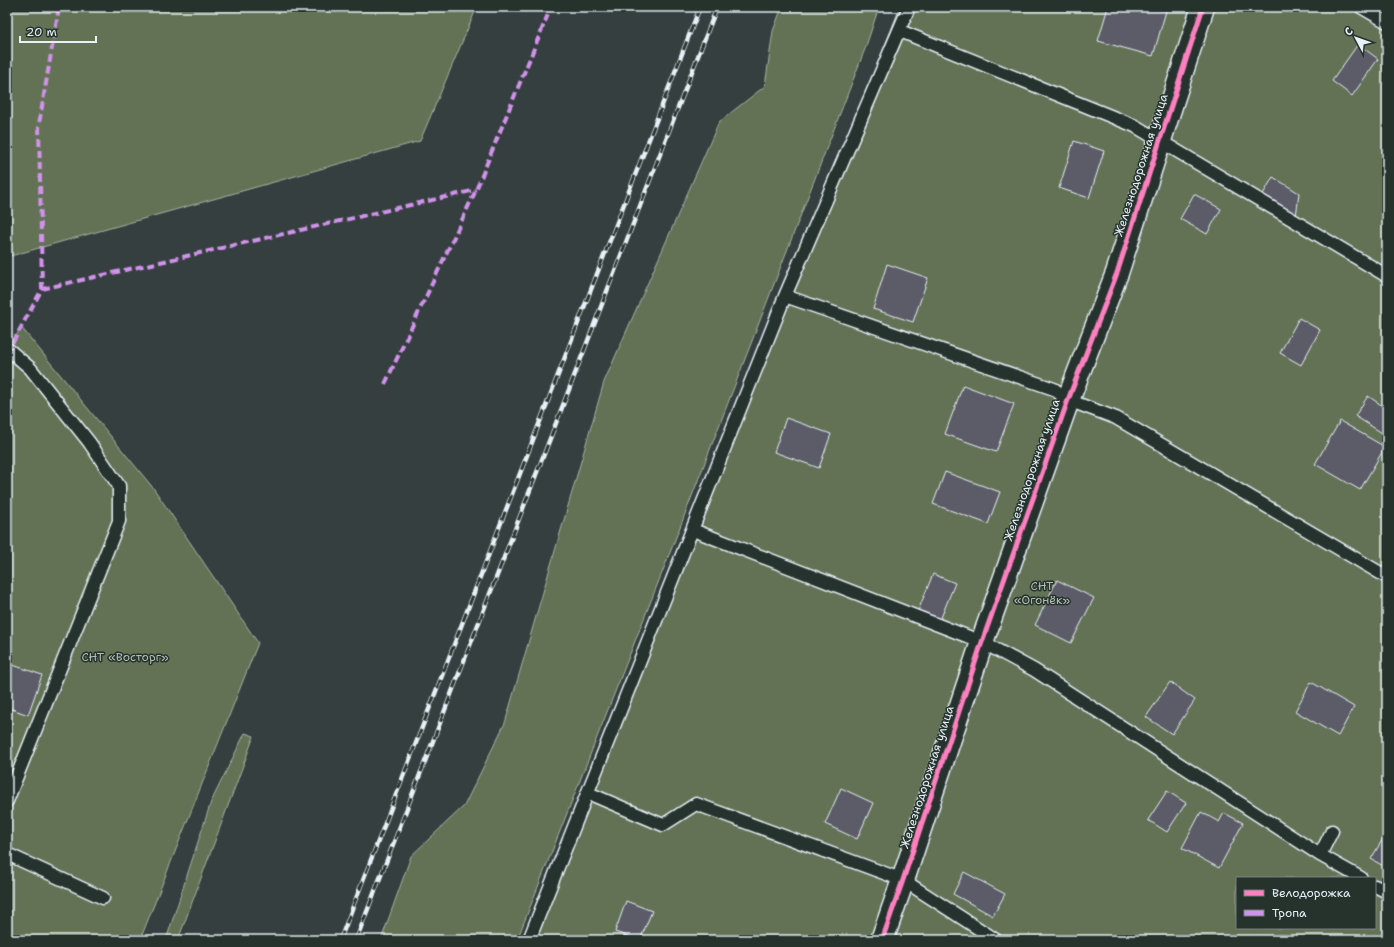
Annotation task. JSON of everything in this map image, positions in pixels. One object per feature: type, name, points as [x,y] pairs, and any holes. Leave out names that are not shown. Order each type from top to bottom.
[{"type":"street","name":"Железнодорожная улица","points":[[882,940],[982,642],[1068,400],[1117,273],[1203,7]]},
{"type":"lane","points":[[529,940],[785,296],[909,7]]},
{"type":"lane","points":[[1361,7],[1387,22]]},
{"type":"lane","points":[[900,31],[1136,126],[1387,276]]},
{"type":"lane","points":[[785,296],[1054,389],[1068,400],[1116,418],[1387,577]]},
{"type":"lane","points":[[7,801],[119,521],[119,486],[89,442],[30,368],[9,350]]},
{"type":"lane","points":[[693,530],[982,642],[1034,670],[1320,855],[1359,877]]},
{"type":"lane","points":[[588,793],[663,825],[696,804],[903,880],[996,940]]},
{"type":"lane","points":[[1320,855],[1332,831]]},
{"type":"lane","points":[[7,854],[102,898]]},
{"type":"lane","points":[[1376,886],[1387,892]]},
{"type":"green space","points":[[7,7],[477,7],[420,141],[7,257]]},
{"type":"green space","points":[[782,7],[879,7],[865,49],[673,545],[517,940],[381,940],[411,856],[464,806],[505,723],[604,382],[719,122],[765,86],[773,31]]},
{"type":"green space","name":"СНТ «Огонёк»","points":[[900,7],[1387,7],[1387,940],[535,940]]},
{"type":"green space","name":"СНТ «Восторг»","points":[[21,327],[154,489],[258,643],[140,940],[7,940],[7,353]]},
{"type":"green space","points":[[245,733],[254,736],[178,940],[166,940],[211,802]]},
{"type":"building","points":[[1108,7],[1153,7],[1166,11],[1153,56],[1098,41]]},
{"type":"building","points":[[1358,44],[1378,59],[1352,96],[1332,81]]},
{"type":"building","points":[[1074,141],[1104,151],[1089,198],[1059,188]]},
{"type":"building","points":[[1273,177],[1299,193],[1296,217],[1262,196]]},
{"type":"building","points":[[1194,194],[1221,209],[1207,234],[1180,219]]},
{"type":"building","points":[[887,264],[928,278],[913,322],[873,309]]},
{"type":"building","points":[[1299,318],[1320,330],[1301,365],[1280,353]]},
{"type":"building","points":[[963,385],[1014,404],[996,452],[945,434]]},
{"type":"building","points":[[1368,396],[1387,409],[1387,436],[1355,416]]},
{"type":"building","points":[[786,418],[831,434],[819,468],[774,452]]},
{"type":"building","points":[[1340,421],[1385,447],[1360,490],[1315,464]]},
{"type":"building","points":[[945,472],[1000,492],[988,524],[933,504]]},
{"type":"building","points":[[933,574],[955,583],[940,620],[918,611]]},
{"type":"building","points":[[1057,580],[1094,598],[1071,643],[1035,625]]},
{"type":"building","points":[[10,664],[42,675],[28,715],[7,707],[7,673]]},
{"type":"building","points":[[1170,682],[1195,700],[1172,734],[1146,717]]},
{"type":"building","points":[[1311,682],[1354,707],[1338,736],[1295,711]]},
{"type":"building","points":[[841,788],[873,803],[857,839],[825,824]]},
{"type":"building","points":[[1167,791],[1186,803],[1167,832],[1148,820]]},
{"type":"building","points":[[1201,812],[1219,822],[1224,813],[1243,823],[1219,868],[1182,848]]},
{"type":"building","points":[[1387,832],[1387,868],[1371,859]]},
{"type":"building","points":[[964,872],[1005,894],[993,916],[953,894]]},
{"type":"building","points":[[626,901],[652,911],[640,940],[615,932]]},
{"type":"railway","points":[[340,940],[700,7]]},
{"type":"railway","points":[[356,940],[717,7]]},
{"type":"marked path","points":[[7,353],[42,289],[39,124],[59,7]]},
{"type":"marked path","points":[[385,384],[476,190],[551,7]]},
{"type":"marked path","points":[[42,289],[476,190]]},
{"type":"cycle path","points":[[882,940],[982,642],[1068,400],[1117,273],[1203,7]]}]
